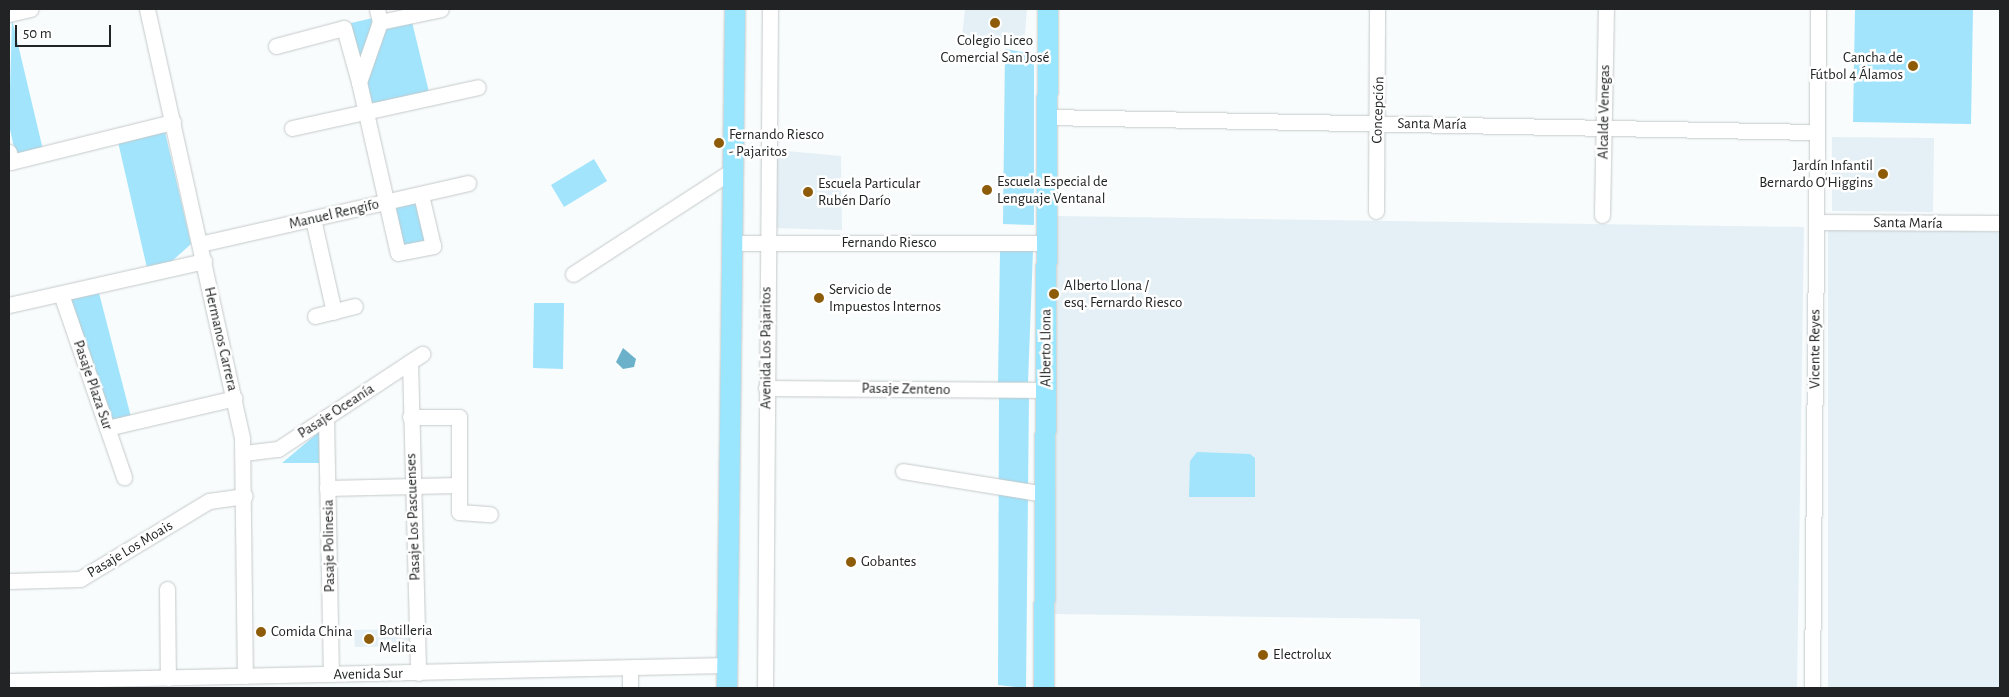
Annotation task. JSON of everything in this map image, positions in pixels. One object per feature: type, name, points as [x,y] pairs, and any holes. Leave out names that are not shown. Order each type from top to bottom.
[{"type":"main road","points":[[727,688],[734,9]]},
{"type":"main road","name":"Alberto Llona","points":[[1044,688],[1048,9]]},
{"type":"street","points":[[9,14],[30,9]]},
{"type":"street","name":"Hermanos Carrera","points":[[147,9],[235,398],[244,453],[245,676]]},
{"type":"street","points":[[359,82],[379,15],[442,9]]},
{"type":"street","name":"Avenida Los Pajaritos","points":[[765,688],[766,271],[772,244],[770,9]]},
{"type":"street","name":"Concepción","points":[[1376,211],[1378,123],[1377,9]]},
{"type":"street","name":"Alcalde Venegas","points":[[1602,215],[1606,9]]},
{"type":"street","name":"Vicente Reyes","points":[[1812,688],[1818,9]]},
{"type":"street","points":[[276,46],[344,28],[359,82],[398,253],[433,246],[421,195]]},
{"type":"street","points":[[292,128],[478,87]]},
{"type":"street","name":"Santa María","points":[[1047,117],[1817,132]]},
{"type":"street","points":[[10,157],[173,122]]},
{"type":"street","points":[[573,274],[733,170]]},
{"type":"street","name":"Manuel Rengifo","points":[[200,244],[468,183]]},
{"type":"street","points":[[313,219],[334,312]]},
{"type":"street","name":"Santa María","points":[[1816,222],[2000,223]]},
{"type":"street","name":"Fernando Riesco","points":[[732,243],[1047,243]]},
{"type":"street","points":[[9,305],[204,261]]},
{"type":"street","name":"Pasaje Plaza Sur","points":[[61,294],[124,477]]},
{"type":"street","points":[[315,316],[355,306]]},
{"type":"street","name":"Pasaje Los Pascuenses","points":[[416,358],[410,417],[418,672]]},
{"type":"street","name":"Pasaje Oceanía","points":[[244,453],[278,448],[416,358]]},
{"type":"street","name":"Pasaje Zenteno","points":[[766,388],[1046,390]]},
{"type":"street","points":[[107,428],[235,398]]},
{"type":"street","points":[[410,417],[459,416],[458,485],[460,513],[490,514]]},
{"type":"street","name":"Pasaje Polinesia","points":[[326,417],[331,674]]},
{"type":"street","points":[[903,471],[1045,494]]},
{"type":"street","points":[[327,488],[458,485]]},
{"type":"street","name":"Pasaje Los Moais","points":[[9,581],[80,578],[209,500],[245,496]]},
{"type":"street","points":[[167,589],[168,678]]},
{"type":"street","name":"Avenida Sur","points":[[9,681],[38,684],[168,678],[230,682],[245,676],[727,665]]},
{"type":"street","points":[[630,668],[630,688]]},
{"type":"shaded area","name":"Colegio Liceo Comercial San José","points":[[965,9],[1027,9],[1024,44],[962,38]]},
{"type":"shaded area","name":"Cancha de Fútbol 4 Álamos","points":[[1855,9],[1973,9],[1971,124],[1853,122]]},
{"type":"shaded area","points":[[373,18],[361,65],[351,23]]},
{"type":"shaded area","points":[[12,19],[43,150],[16,156],[9,125]]},
{"type":"shaded area","points":[[412,22],[429,92],[371,105],[365,80],[383,28]]},
{"type":"shaded area","points":[[1005,49],[1034,54],[1034,225],[1003,224]]},
{"type":"shaded area","points":[[165,132],[191,244],[171,262],[147,268],[118,142]]},
{"type":"shaded area","name":"Jardín Infantil Bernardo O'Higgins","points":[[1832,137],[1934,138],[1933,212],[1832,211]]},
{"type":"shaded area","name":"Escuela Particular Rubén Darío","points":[[775,150],[841,156],[842,230],[773,228]]},
{"type":"shaded area","points":[[594,159],[607,181],[564,207],[551,185]]},
{"type":"shaded area","points":[[419,201],[428,243],[401,249],[392,207]]},
{"type":"shaded area","points":[[1057,216],[1804,227],[1797,688],[1420,688],[1420,619],[1055,614]]},
{"type":"shaded area","points":[[1828,228],[2000,232],[2000,688],[1828,688]]},
{"type":"shaded area","points":[[1000,251],[1033,251],[1028,382],[998,383]]},
{"type":"shaded area","points":[[99,293],[131,417],[110,423],[68,300]]},
{"type":"shaded area","points":[[534,303],[564,303],[563,369],[533,368]]},
{"type":"shaded area","points":[[623,348],[636,359],[634,367],[623,369],[616,362]]},
{"type":"shaded area","points":[[999,395],[1029,395],[1026,688],[998,685]]},
{"type":"shaded area","points":[[319,432],[319,463],[282,463]]},
{"type":"shaded area","points":[[1197,452],[1250,454],[1255,458],[1255,497],[1189,497],[1190,461]]},
{"type":"shaded area","points":[[409,629],[409,646],[355,647],[354,630]]},
{"type":"place","name":"Colegio Liceo Comercial San José","points":[[995,23]]},
{"type":"place","name":"Cancha de Fútbol 4 Álamos","points":[[1913,66]]},
{"type":"place","name":"Fernando Riesco - Pajaritos","points":[[719,143]]},
{"type":"place","name":"Jardín Infantil Bernardo O'Higgins","points":[[1883,174]]},
{"type":"place","name":"Escuela Especial de Lenguaje Ventanal","points":[[987,190]]},
{"type":"place","name":"Escuela Particular Rubén Darío","points":[[808,192]]},
{"type":"place","name":"Alberto Llona / esq. Fernardo Riesco","points":[[1054,294]]},
{"type":"place","name":"Servicio de Impuestos Internos","points":[[819,298]]},
{"type":"place","name":"Gobantes","points":[[851,562]]},
{"type":"place","name":"Comida China","points":[[261,632]]},
{"type":"place","name":"Botilleria Melita","points":[[369,639]]},
{"type":"place","name":"Electrolux","points":[[1263,655]]}]
